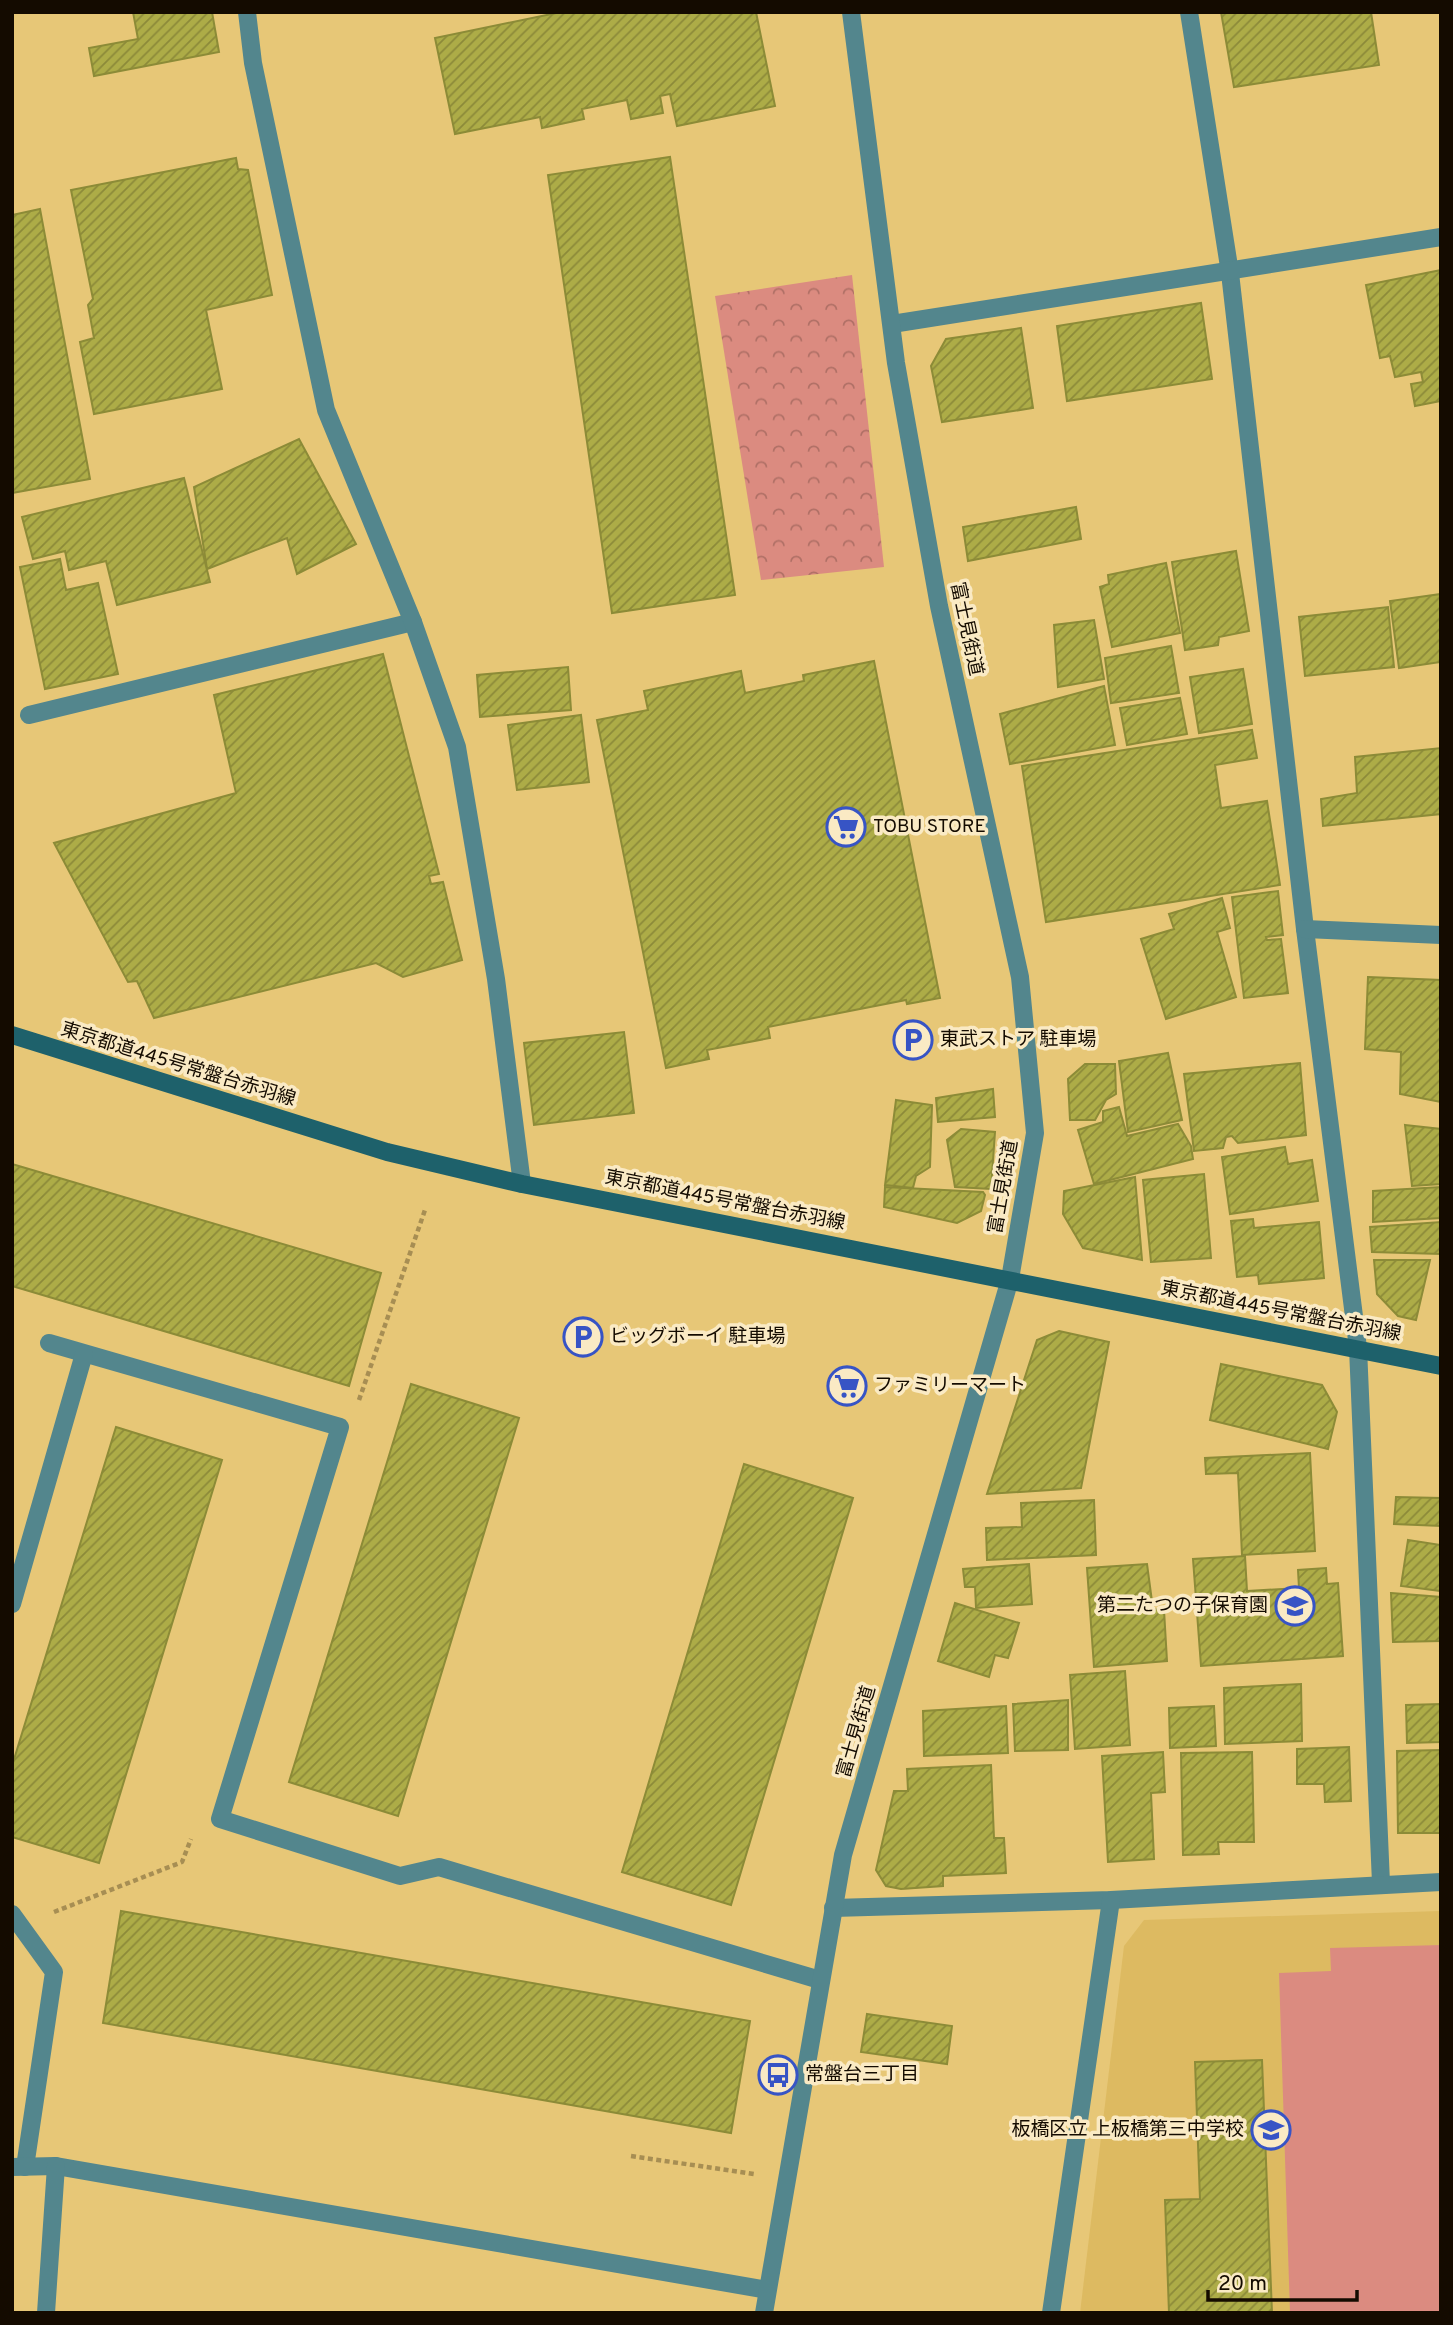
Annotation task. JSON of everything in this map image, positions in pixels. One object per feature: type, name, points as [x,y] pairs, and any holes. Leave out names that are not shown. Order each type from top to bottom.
[{"type":"main road","name":"東京都道445号常盤台赤羽線","points":[[12,1035],[387,1152],[522,1184],[1441,1366]]},
{"type":"street","points":[[247,12],[253,63],[326,410],[413,622],[457,747],[496,979],[522,1184]]},
{"type":"street","name":"富士見街道","points":[[764,2313],[843,1856],[1010,1279],[1035,1133],[1020,977],[939,606],[892,324],[850,12]]},
{"type":"street","points":[[1189,12],[1230,273],[1358,1348],[1381,1883]]},
{"type":"street","points":[[892,324],[1230,273],[1441,237]]},
{"type":"street","points":[[29,715],[413,622]]},
{"type":"street","points":[[1306,929],[1441,935]]},
{"type":"street","points":[[49,1343],[340,1427],[220,1819],[400,1876],[439,1867],[820,1980]]},
{"type":"street","points":[[12,1604],[85,1354]]},
{"type":"street","points":[[834,1908],[1111,1900],[1381,1883],[1441,1882]]},
{"type":"street","points":[[1051,2313],[1111,1900]]},
{"type":"street","points":[[16,1919],[54,1972],[19,2167],[56,2166],[767,2290]]},
{"type":"street","points":[[46,2313],[56,2166]]},
{"type":"path","points":[[340,1427],[360,1398],[425,1210]]},
{"type":"path","points":[[16,1919],[183,1862],[193,1831]]},
{"type":"path","points":[[631,2156],[754,2174]]},
{"type":"shaded area","name":"板橋区立 上板橋第三中学校","points":[[1441,1911],[1441,2313],[1080,2313],[1124,1946],[1144,1920]]},
{"type":"green space","points":[[852,275],[884,567],[761,580],[715,296]]},
{"type":"green space","points":[[1441,1945],[1441,2313],[1290,2313],[1279,1973],[1331,1971],[1330,1948]]},
{"type":"building","points":[[133,12],[212,12],[219,52],[94,76],[89,48],[138,39]]},
{"type":"building","points":[[561,12],[756,12],[775,106],[677,126],[670,94],[660,96],[663,113],[631,119],[627,100],[582,109],[584,119],[542,128],[540,117],[455,134],[435,38]]},
{"type":"building","points":[[1221,12],[1371,12],[1379,65],[1234,87]]},
{"type":"building","points":[[670,157],[735,595],[612,613],[548,175]]},
{"type":"building","points":[[236,158],[238,169],[248,170],[272,295],[206,310],[222,389],[94,414],[80,342],[94,338],[88,305],[93,299],[71,190]]},
{"type":"building","points":[[40,209],[90,479],[12,493],[12,215]]},
{"type":"building","points":[[1441,270],[1441,401],[1415,406],[1411,384],[1423,382],[1421,372],[1395,377],[1390,356],[1380,358],[1366,285]]},
{"type":"building","points":[[1201,303],[1212,379],[1067,401],[1057,326]]},
{"type":"building","points":[[1021,328],[1033,408],[942,422],[931,366],[946,339]]},
{"type":"building","points":[[299,439],[356,544],[297,574],[287,538],[207,569],[194,487]]},
{"type":"building","points":[[184,478],[210,582],[117,605],[106,561],[69,570],[65,551],[33,559],[22,517]]},
{"type":"building","points":[[1076,507],[1081,539],[968,561],[963,527]]},
{"type":"building","points":[[1236,551],[1249,631],[1219,637],[1218,645],[1185,650],[1172,562]]},
{"type":"building","points":[[60,559],[66,590],[98,583],[118,674],[45,689],[20,567]]},
{"type":"building","points":[[1166,563],[1180,633],[1112,647],[1100,587],[1109,584],[1108,575]]},
{"type":"building","points":[[1441,594],[1441,662],[1399,668],[1390,601]]},
{"type":"building","points":[[1388,607],[1394,667],[1305,676],[1299,617]]},
{"type":"building","points":[[1094,620],[1104,679],[1058,687],[1054,625]]},
{"type":"building","points":[[1171,646],[1179,693],[1111,703],[1105,658]]},
{"type":"building","points":[[383,654],[439,874],[429,876],[431,884],[443,882],[462,960],[403,977],[376,963],[154,1018],[137,981],[128,982],[54,843],[236,793],[214,695]]},
{"type":"building","points":[[874,661],[940,998],[907,1004],[906,1000],[768,1027],[770,1038],[707,1050],[709,1059],[666,1068],[597,720],[648,710],[644,691],[741,671],[745,693],[804,681],[803,675]]},
{"type":"building","points":[[568,667],[571,710],[480,717],[477,675]]},
{"type":"building","points":[[1243,669],[1252,724],[1199,733],[1190,677]]},
{"type":"building","points":[[1104,686],[1115,745],[1010,764],[1000,714]]},
{"type":"building","points":[[1180,698],[1187,734],[1127,745],[1120,708]]},
{"type":"building","points":[[581,715],[589,782],[517,790],[508,725]]},
{"type":"building","points":[[1252,730],[1257,758],[1215,765],[1221,808],[1267,801],[1280,885],[1046,922],[1022,766]]},
{"type":"building","points":[[1441,748],[1441,814],[1323,826],[1321,799],[1357,793],[1355,757]]},
{"type":"building","points":[[1278,891],[1283,935],[1266,937],[1267,940],[1281,939],[1288,993],[1244,998],[1232,897]]},
{"type":"building","points":[[1222,898],[1230,928],[1217,932],[1236,997],[1166,1019],[1141,939],[1174,929],[1169,914]]},
{"type":"building","points":[[1368,977],[1441,980],[1441,1102],[1400,1094],[1401,1052],[1365,1049]]},
{"type":"building","points":[[624,1032],[634,1113],[534,1125],[524,1043]]},
{"type":"building","points":[[1168,1053],[1182,1120],[1128,1132],[1119,1061]]},
{"type":"building","points":[[1300,1063],[1306,1135],[1238,1143],[1232,1136],[1226,1137],[1223,1148],[1194,1151],[1184,1074]]},
{"type":"building","points":[[1085,1064],[1115,1064],[1116,1094],[1106,1100],[1095,1120],[1070,1120],[1068,1079]]},
{"type":"building","points":[[993,1089],[995,1117],[938,1122],[936,1098]]},
{"type":"building","points":[[896,1100],[932,1105],[930,1167],[916,1176],[913,1188],[885,1185]]},
{"type":"building","points":[[1119,1107],[1127,1136],[1178,1124],[1191,1146],[1193,1159],[1094,1184],[1078,1130],[1103,1122],[1103,1111]]},
{"type":"building","points":[[1405,1125],[1441,1129],[1441,1184],[1412,1186]]},
{"type":"building","points":[[961,1129],[995,1132],[991,1189],[955,1187],[947,1140]]},
{"type":"building","points":[[1285,1147],[1288,1164],[1312,1160],[1318,1201],[1230,1214],[1222,1157]]},
{"type":"building","points":[[12,1164],[381,1273],[349,1386],[12,1286]]},
{"type":"building","points":[[1204,1174],[1211,1258],[1151,1262],[1143,1180]]},
{"type":"building","points":[[1135,1177],[1142,1260],[1083,1248],[1063,1214],[1064,1191]]},
{"type":"building","points":[[885,1187],[983,1192],[985,1195],[981,1211],[957,1223],[884,1207]]},
{"type":"building","points":[[1441,1187],[1441,1218],[1373,1222],[1373,1191]]},
{"type":"building","points":[[1253,1219],[1254,1228],[1319,1222],[1324,1278],[1259,1284],[1258,1275],[1237,1277],[1231,1221]]},
{"type":"building","points":[[1441,1222],[1441,1254],[1372,1252],[1370,1227]]},
{"type":"building","points":[[1374,1260],[1430,1260],[1416,1320],[1398,1316],[1377,1294]]},
{"type":"building","points":[[1059,1331],[1109,1342],[1081,1488],[987,1494],[1037,1340]]},
{"type":"building","points":[[1221,1364],[1322,1385],[1337,1412],[1328,1449],[1210,1420]]},
{"type":"building","points":[[411,1384],[519,1418],[398,1816],[289,1782]]},
{"type":"building","points":[[116,1427],[222,1460],[99,1863],[12,1837],[12,1766]]},
{"type":"building","points":[[1310,1453],[1315,1551],[1242,1555],[1238,1473],[1206,1474],[1205,1458]]},
{"type":"building","points":[[744,1464],[853,1498],[731,1905],[622,1872]]},
{"type":"building","points":[[1396,1497],[1441,1498],[1441,1526],[1394,1524]]},
{"type":"building","points":[[1094,1500],[1096,1555],[987,1560],[986,1528],[1022,1527],[1021,1503]]},
{"type":"building","points":[[1408,1540],[1441,1545],[1441,1591],[1401,1586]]},
{"type":"building","points":[[1245,1556],[1247,1591],[1299,1588],[1298,1570],[1326,1568],[1327,1584],[1338,1583],[1343,1656],[1201,1666],[1193,1559]]},
{"type":"building","points":[[1029,1564],[1032,1604],[976,1608],[975,1587],[965,1587],[963,1569]]},
{"type":"building","points":[[1147,1564],[1153,1609],[1164,1610],[1167,1661],[1094,1667],[1087,1568]]},
{"type":"building","points":[[1391,1593],[1441,1597],[1441,1641],[1393,1642]]},
{"type":"building","points":[[955,1603],[1019,1623],[1008,1658],[995,1655],[989,1677],[938,1661]]},
{"type":"building","points":[[1125,1671],[1130,1745],[1075,1749],[1070,1675]]},
{"type":"building","points":[[1301,1684],[1302,1741],[1225,1744],[1224,1688]]},
{"type":"building","points":[[1068,1700],[1068,1750],[1015,1751],[1013,1704]]},
{"type":"building","points":[[1441,1704],[1441,1742],[1407,1743],[1406,1705]]},
{"type":"building","points":[[1006,1706],[1008,1753],[924,1756],[923,1711]]},
{"type":"building","points":[[1214,1706],[1216,1746],[1170,1748],[1169,1708]]},
{"type":"building","points":[[1349,1747],[1351,1801],[1325,1802],[1324,1784],[1297,1784],[1297,1749]]},
{"type":"building","points":[[1441,1750],[1441,1833],[1398,1833],[1397,1751]]},
{"type":"building","points":[[1163,1752],[1165,1792],[1151,1793],[1154,1859],[1108,1862],[1102,1756]]},
{"type":"building","points":[[1252,1752],[1254,1842],[1218,1842],[1219,1854],[1183,1855],[1181,1753]]},
{"type":"building","points":[[991,1765],[994,1838],[1004,1838],[1006,1873],[943,1876],[943,1886],[901,1889],[886,1886],[876,1870],[894,1791],[908,1791],[907,1769]]},
{"type":"building","points":[[121,1911],[750,2021],[731,2133],[103,2023]]},
{"type":"building","points":[[867,2014],[952,2026],[947,2064],[861,2052]]},
{"type":"building","points":[[1262,2060],[1272,2313],[1169,2313],[1165,2200],[1200,2199],[1195,2062]]},
{"type":"place","name":"TOBU STORE","points":[[846,827]]},
{"type":"place","name":"東武ストア 駐車場","points":[[913,1040]]},
{"type":"place","name":"ビッグボーイ 駐車場","points":[[583,1337]]},
{"type":"place","name":"ファミリーマート","points":[[847,1386]]},
{"type":"place","name":"第二たつの子保育園","points":[[1295,1606]]},
{"type":"place","name":"常盤台三丁目","points":[[778,2075]]},
{"type":"place","name":"板橋区立 上板橋第三中学校","points":[[1271,2130]]}]
